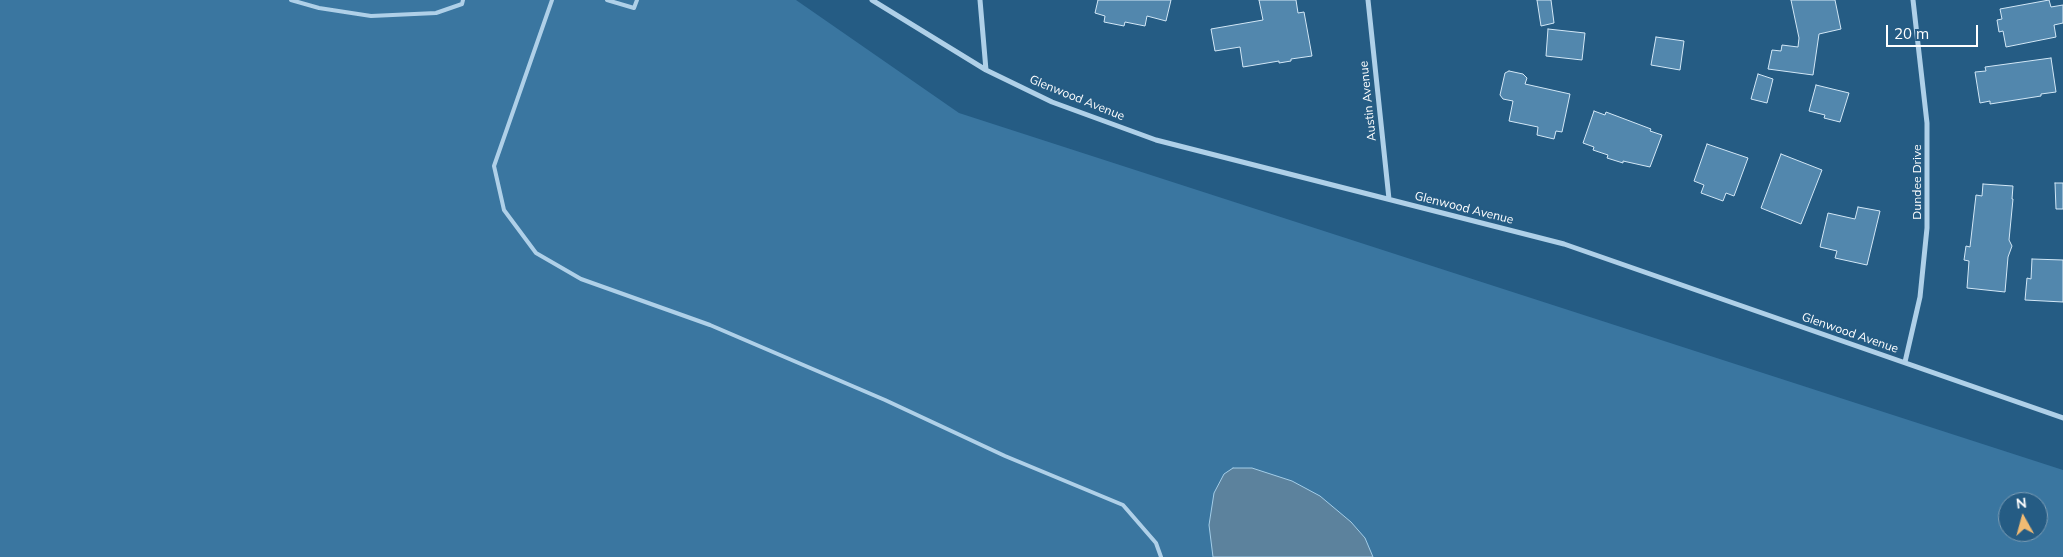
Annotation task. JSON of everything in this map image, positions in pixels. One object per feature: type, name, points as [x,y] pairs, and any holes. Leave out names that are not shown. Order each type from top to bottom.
[{"type":"street","name":"Glenwood Avenue","points":[[872,0],[986,70],[1052,102],[1156,140],[1564,244],[2063,418]]},
{"type":"street","points":[[980,0],[986,70]]},
{"type":"street","name":"Austin Avenue","points":[[1368,0],[1389,199]]},
{"type":"street","name":"Dundee Drive","points":[[1905,362],[1920,297],[1927,228],[1927,123],[1913,0]]},
{"type":"lane","points":[[291,0],[319,8],[371,16],[436,13],[462,4],[463,0]]},
{"type":"lane","points":[[552,0],[494,166],[504,210],[536,253],[581,279],[719,329],[885,400],[1005,456],[1123,505],[1156,544],[1161,557]]},
{"type":"lane","points":[[607,0],[634,8],[637,0]]},
{"type":"shaded area","points":[[0,0],[796,0],[959,113],[2063,470],[2063,557],[0,557]]},
{"type":"shaded area","points":[[1233,468],[1252,468],[1292,481],[1320,496],[1351,522],[1365,538],[1373,557],[1213,557],[1209,525],[1214,493],[1224,474]]},
{"type":"building","points":[[1098,0],[1171,0],[1166,21],[1147,16],[1145,26],[1125,22],[1124,26],[1104,22],[1105,16],[1095,13]]},
{"type":"building","points":[[1259,0],[1296,0],[1298,13],[1304,12],[1312,56],[1279,63],[1279,61],[1243,67],[1240,47],[1215,51],[1211,29],[1263,20]]},
{"type":"building","points":[[1537,0],[1551,0],[1554,23],[1541,26]]},
{"type":"building","points":[[1791,0],[1835,0],[1841,29],[1819,34],[1813,75],[1768,69],[1772,50],[1781,51],[1782,45],[1798,47],[1799,38]]},
{"type":"building","points":[[2049,0],[2051,7],[2063,5],[2063,23],[2054,25],[2056,37],[2006,47],[2003,31],[1999,32],[1997,20],[2002,19],[2000,9]]},
{"type":"building","points":[[1548,29],[1585,33],[1582,60],[1546,56]]},
{"type":"building","points":[[1656,37],[1684,41],[1680,70],[1651,65]]},
{"type":"building","points":[[2051,58],[2056,92],[1990,104],[1990,101],[1980,103],[1975,72],[1986,71],[1985,67]]},
{"type":"building","points":[[1509,71],[1523,74],[1527,78],[1525,84],[1570,94],[1562,132],[1556,131],[1554,139],[1537,135],[1538,127],[1509,121],[1513,101],[1503,99],[1500,95],[1505,73]]},
{"type":"building","points":[[1758,74],[1773,79],[1767,103],[1751,99]]},
{"type":"building","points":[[1816,85],[1849,93],[1840,122],[1824,118],[1825,115],[1809,111]]},
{"type":"building","points":[[1594,111],[1605,115],[1606,112],[1662,135],[1650,167],[1623,161],[1623,163],[1607,158],[1608,155],[1593,150],[1594,147],[1583,143]]},
{"type":"building","points":[[1707,144],[1748,158],[1734,196],[1726,193],[1723,201],[1701,193],[1704,185],[1694,181]]},
{"type":"building","points":[[1781,154],[1822,170],[1801,224],[1761,208]]},
{"type":"building","points":[[2055,183],[2063,183],[2063,209],[2056,209]]},
{"type":"building","points":[[1983,184],[2013,186],[2009,240],[2012,246],[2008,257],[2005,292],[1967,288],[1969,261],[1964,260],[1966,246],[1970,247],[1976,195],[1982,196]]},
{"type":"building","points":[[1858,207],[1880,211],[1867,265],[1835,258],[1837,251],[1820,247],[1828,213],[1855,219]]},
{"type":"building","points":[[2032,259],[2063,260],[2063,302],[2025,300],[2027,278],[2031,279]]}]
